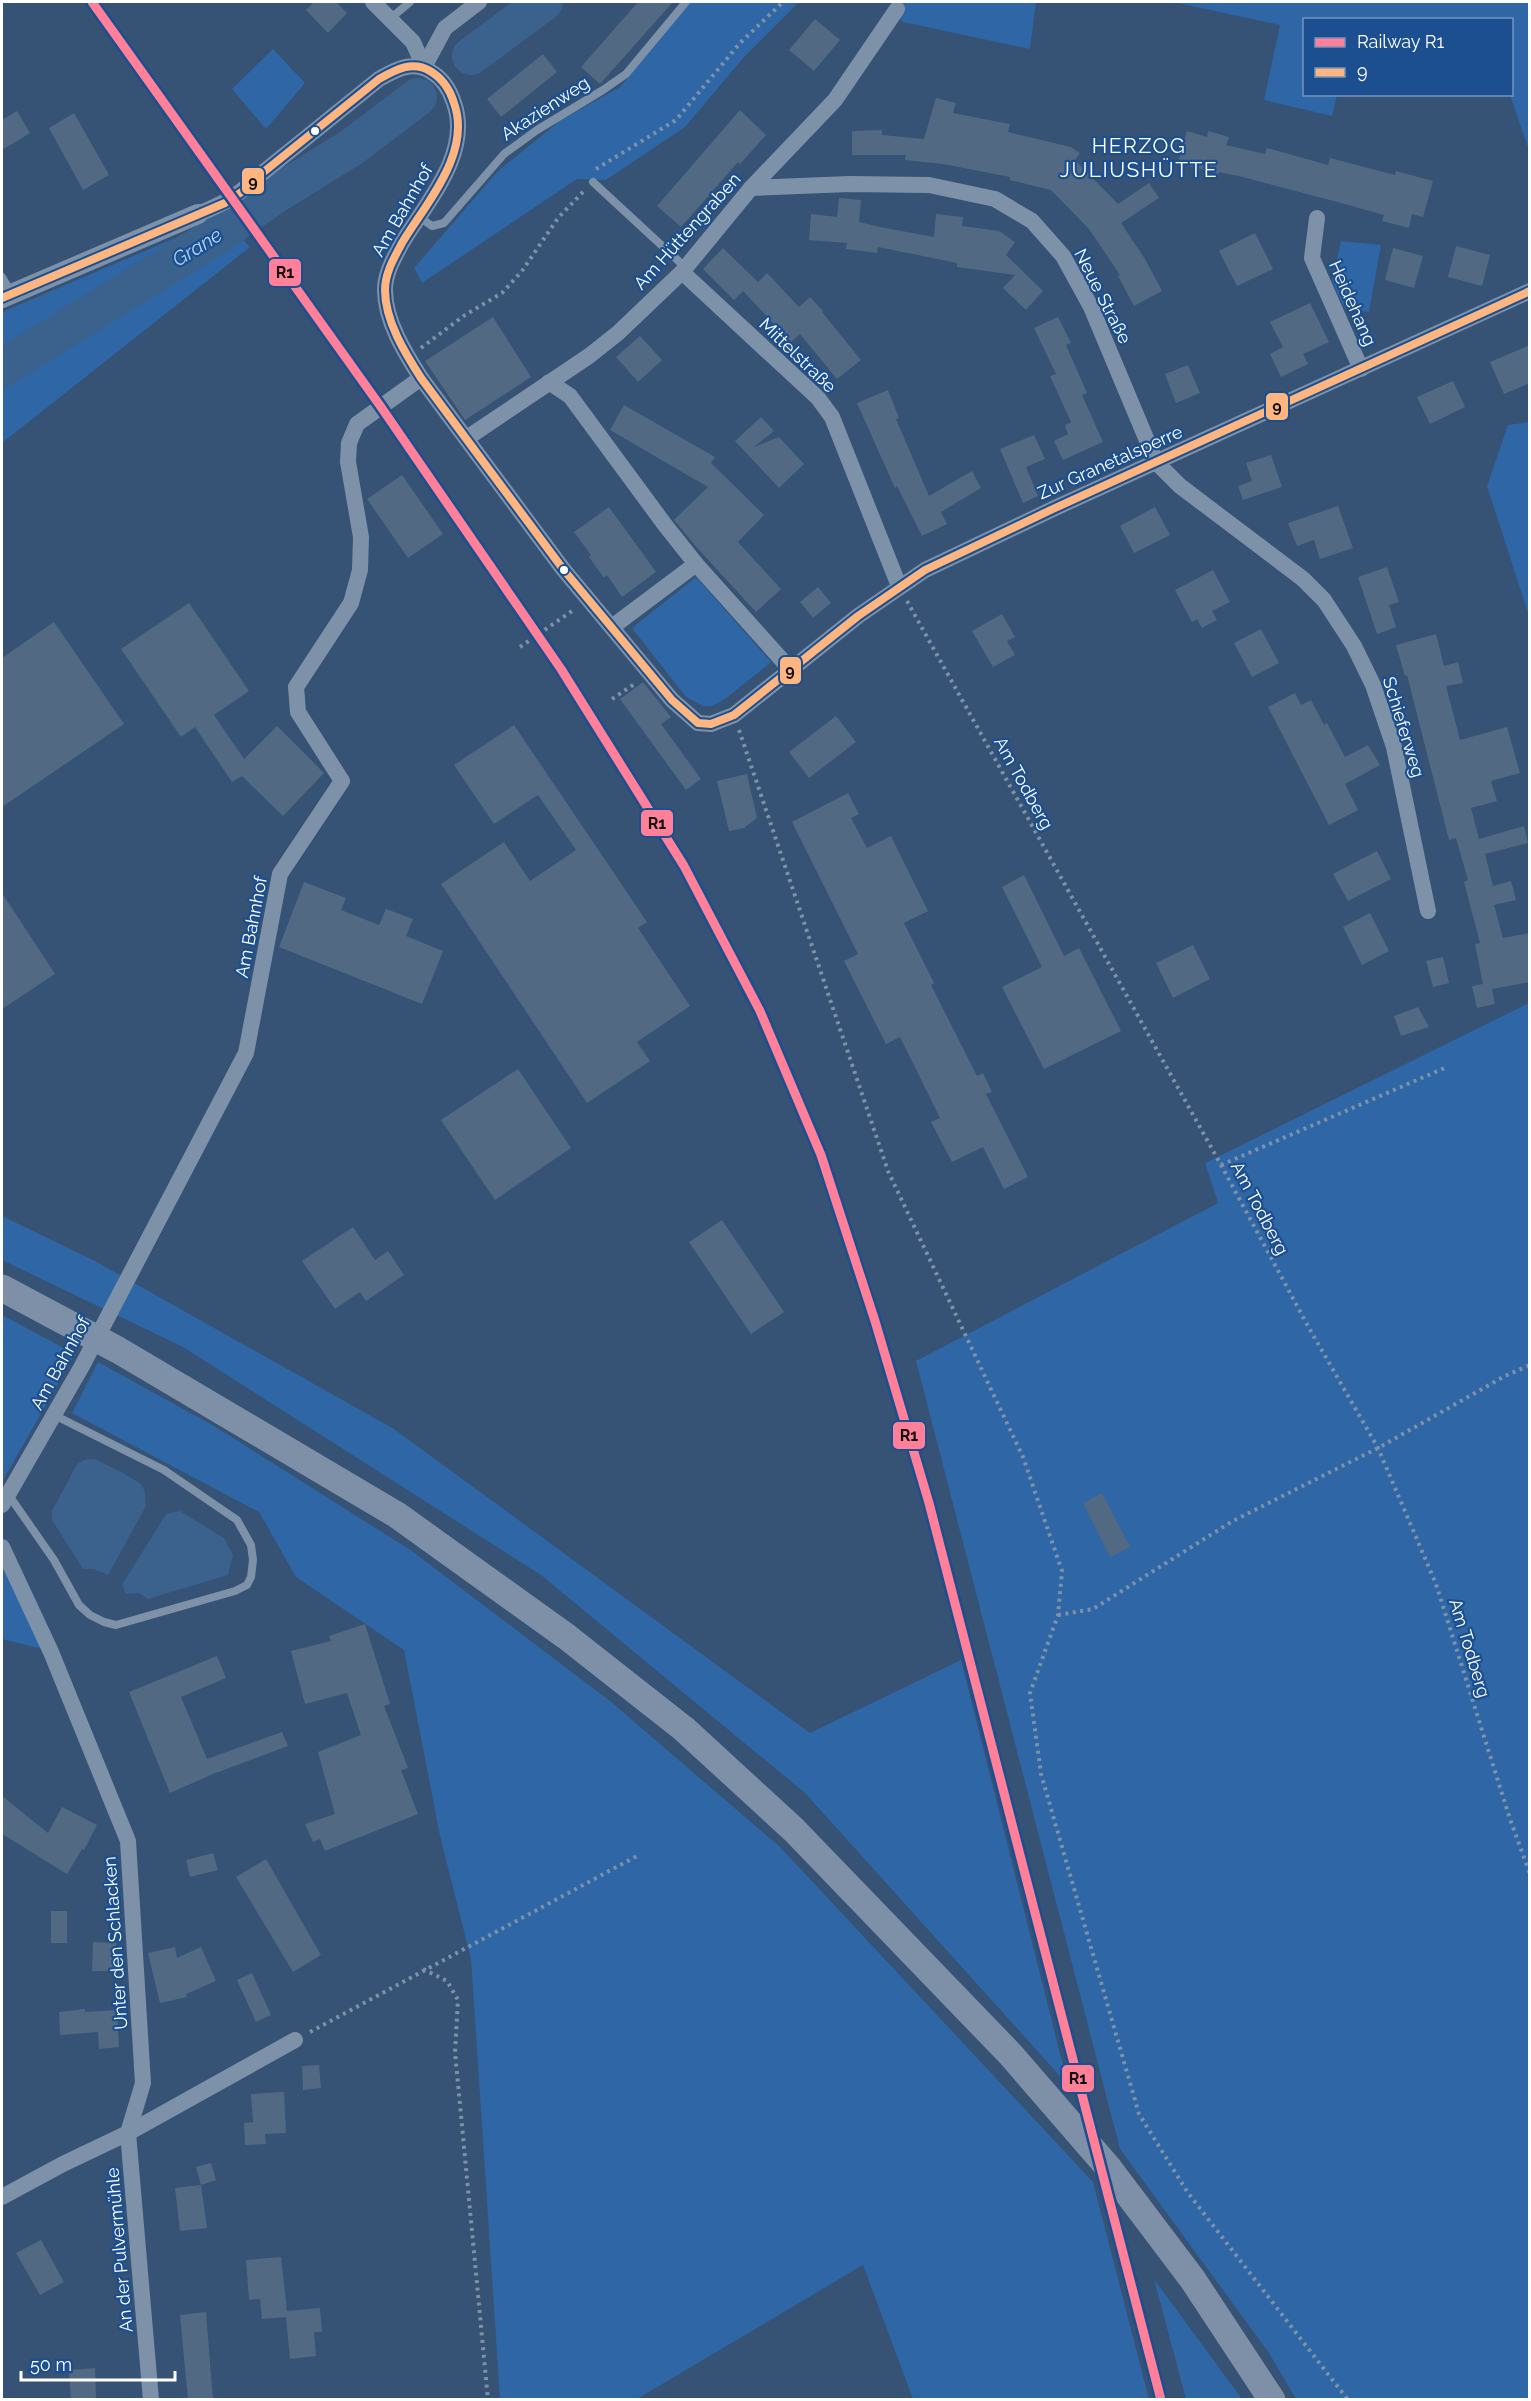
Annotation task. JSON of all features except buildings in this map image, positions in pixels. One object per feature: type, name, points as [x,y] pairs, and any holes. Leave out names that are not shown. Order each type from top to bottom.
[{"type":"highway","points":[[2,1288],[118,1350],[397,1515],[567,1638],[684,1729],[794,1830],[1011,2055],[1107,2166],[1193,2280],[1272,2400]]},
{"type":"street","points":[[373,2],[413,42],[424,67]]},
{"type":"street","points":[[424,67],[445,28],[478,2]]},
{"type":"street","name":"Am Hüttengraben","points":[[467,438],[589,356],[618,333],[683,269],[751,188],[835,100],[897,9]]},
{"type":"street","points":[[7,296],[225,203],[243,191],[255,178],[379,79],[398,69],[410,66],[424,67]]},
{"type":"street","name":"Am Bahnhof","points":[[424,67],[435,74],[450,91],[459,127],[450,165],[390,264],[385,290],[390,316],[408,356],[421,378],[563,569],[672,700],[698,723],[711,724],[734,715]]},
{"type":"street","name":"Neue Straße","points":[[751,188],[849,184],[929,185],[995,199],[1032,221],[1063,256],[1091,307],[1156,462]]},
{"type":"street","name":"Heidehang","points":[[1317,218],[1312,258],[1361,369]]},
{"type":"street","name":"Mittelstraße","points":[[683,269],[818,398],[832,417],[899,586]]},
{"type":"street","name":"Zur Granetalsperre","points":[[734,715],[899,586],[925,570],[1530,291]]},
{"type":"street","name":"Am Bahnhof","points":[[5,1499],[82,1366],[246,1053],[280,874],[342,781],[298,712],[296,687],[351,603],[360,570],[361,537],[348,462],[348,443],[357,424],[421,378]]},
{"type":"street","points":[[549,382],[570,396],[696,564],[790,670]]},
{"type":"street","name":"Schieferweg","points":[[1156,462],[1180,486],[1304,579],[1323,600],[1354,646],[1373,685],[1394,747],[1428,911]]},
{"type":"street","points":[[612,627],[696,564]]},
{"type":"street","name":"Unter den Schlacken","points":[[2,1547],[51,1652],[128,1841],[143,2083],[128,2133]]},
{"type":"street","points":[[2,2197],[128,2133],[295,2040]]},
{"type":"street","name":"An der Pulvermühle","points":[[128,2133],[151,2400]]},
{"type":"lane","points":[[391,18],[410,2]]},
{"type":"lane","name":"Akazienweg","points":[[418,217],[432,226],[444,223],[504,154],[537,130],[626,74],[686,2]]},
{"type":"lane","points":[[592,182],[683,269]]},
{"type":"lane","points":[[2,277],[7,296]]},
{"type":"lane","points":[[5,1499],[54,1560],[79,1605],[90,1615],[104,1622],[116,1625],[235,1592],[247,1585],[251,1577],[253,1560],[250,1545],[237,1520],[164,1470],[54,1415]]},
{"type":"path","points":[[408,356],[432,342],[465,315],[502,293],[522,271],[558,218],[592,182],[595,170],[676,120],[740,43],[783,2]]},
{"type":"path","name":"Am Todberg","points":[[899,586],[1221,1165],[1309,1328],[1378,1448],[1436,1584],[1510,1819],[1530,1874]]},
{"type":"path","points":[[520,647],[561,618]]},
{"type":"path","points":[[612,699],[651,672]]},
{"type":"path","points":[[734,715],[888,1171],[1023,1458],[1062,1571],[1058,1615],[1030,1693],[1041,1774],[1139,2114],[1188,2193],[1348,2400]]},
{"type":"path","points":[[1221,1165],[1447,1067]]},
{"type":"path","points":[[1058,1615],[1093,1609],[1231,1522],[1378,1448],[1505,1376],[1530,1365]]},
{"type":"path","points":[[295,2040],[423,1969],[637,1856]]},
{"type":"path","points":[[423,1969],[447,1981],[458,2000],[455,2052],[488,2400]]},
{"type":"shaded area","points":[[691,2],[799,2],[744,57],[685,127],[606,180],[577,179],[422,283],[414,268],[498,171],[561,120],[620,87]]},
{"type":"shaded area","points":[[891,2],[1036,2],[1030,49],[903,22],[890,7]]},
{"type":"shaded area","points":[[1173,2],[1529,2],[1529,150],[1510,96],[1513,96],[1513,18],[1303,18],[1303,96],[1337,96],[1332,116],[1264,100],[1280,25]]},
{"type":"shaded area","points":[[273,49],[305,83],[266,129],[232,89]]},
{"type":"shaded area","points":[[222,218],[250,247],[2,443],[2,312]]},
{"type":"shaded area","points":[[1341,241],[1381,245],[1369,312],[1345,309],[1332,281]]},
{"type":"shaded area","points":[[1530,422],[1529,616],[1487,486],[1508,425]]},
{"type":"shaded area","points":[[696,577],[771,662],[725,699],[712,706],[703,706],[686,697],[632,628]]},
{"type":"shaded area","points":[[1529,1003],[1529,2399],[1296,2399],[1269,2353],[1120,2149],[916,1361],[1218,1203],[1205,1163]]},
{"type":"shaded area","points":[[2,1216],[95,1261],[394,1429],[810,1733],[961,1660],[1068,2085],[805,1793],[541,1575],[183,1347],[2,1260]]},
{"type":"shaded area","points":[[2,1315],[75,1354],[2,1482]]},
{"type":"shaded area","points":[[98,1362],[214,1426],[412,1551],[610,1701],[780,1847],[1093,2182],[1149,2399],[913,2399],[863,2265],[637,2399],[500,2399],[471,1959],[440,1836],[404,1650],[296,1577],[259,1512],[72,1413]]},
{"type":"shaded area","points":[[87,1459],[95,1459],[123,1473],[141,1484],[145,1492],[146,1506],[108,1575],[93,1569],[83,1569],[52,1520],[52,1511],[77,1464]]},
{"type":"shaded area","points":[[180,1511],[224,1538],[233,1555],[228,1575],[148,1599],[139,1593],[126,1594],[122,1585],[166,1514]]},
{"type":"shaded area","points":[[2,1566],[46,1650],[2,1639]]},
{"type":"shaded area","points":[[1154,2279],[1242,2399],[1186,2399]]},
{"type":"waterway","name":"Grane","points":[[471,56],[544,2]]},
{"type":"waterway","name":"Grane","points":[[2,368],[222,232],[273,196],[352,147],[418,97]]},
{"type":"rail line","name":"R1","points":[[92,2],[381,407],[561,669],[684,866],[760,1011],[821,1155],[875,1321],[929,1503],[1161,2400]]},
{"type":"transit line","name":"9","points":[[2,298],[225,203],[243,191],[379,79],[410,66],[430,71],[442,81],[454,103],[458,122],[457,140],[444,177],[402,243],[388,272],[385,290],[392,325],[421,378],[563,569],[672,700],[698,723],[711,724],[734,715],[858,616],[925,570],[1055,508],[1530,291]]},
{"type":"district","name":"HERZOG JULIUSHÜTTE","points":[[1139,157]]}]
